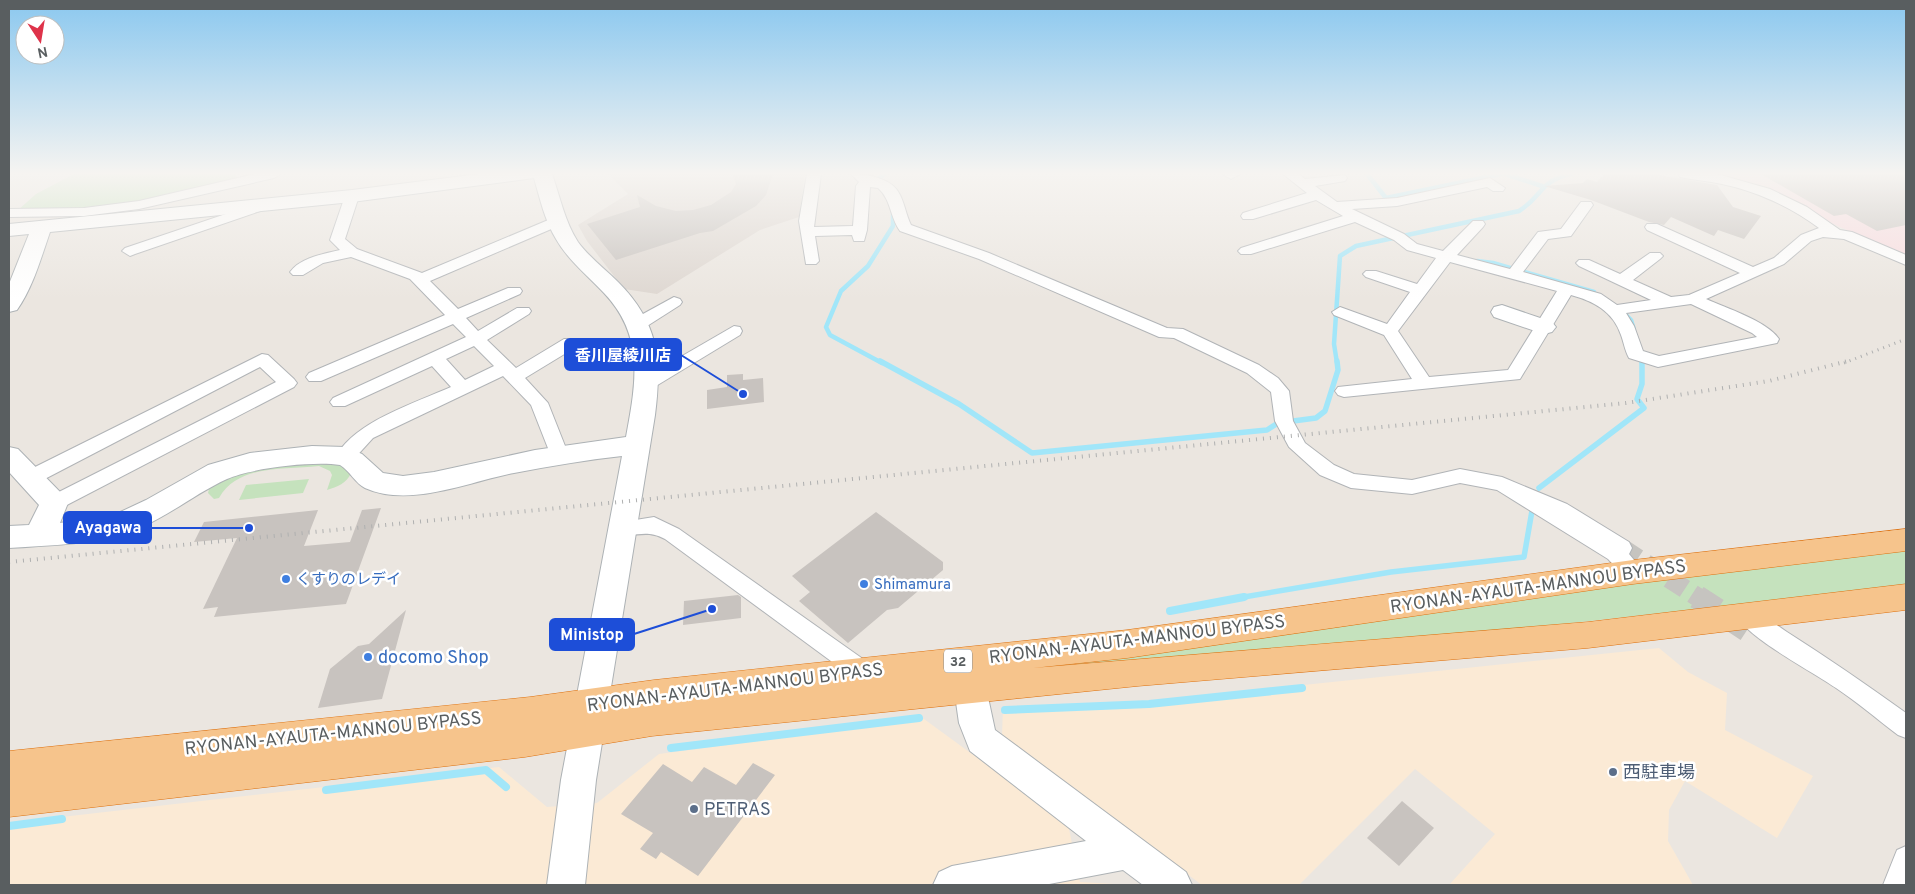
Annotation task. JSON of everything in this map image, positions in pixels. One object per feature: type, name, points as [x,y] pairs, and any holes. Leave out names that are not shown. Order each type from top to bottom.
[{"type":"highway","name":"RYONAN-AYAUTA-MANNOU BYPASS","points":[[9,800],[496,744],[589,718],[862,671],[1127,644],[1628,560],[1906,540]]},
{"type":"highway","name":"RYONAN-AYAUTA-MANNOU BYPASS","points":[[9,768],[520,714],[652,721],[970,688],[1588,634],[1752,626],[1906,597]]},
{"type":"street","points":[[9,230],[155,216]]},
{"type":"street","points":[[130,251],[232,216]]},
{"type":"street","points":[[345,216],[337,240],[352,252],[416,276],[539,403],[560,456]]},
{"type":"street","points":[[556,216],[572,248],[627,307],[638,324],[644,344],[647,375],[624,528],[578,778],[566,885]]},
{"type":"street","points":[[807,216],[811,261]]},
{"type":"street","points":[[807,232],[860,234],[861,216]]},
{"type":"street","points":[[899,216],[906,228],[984,256],[1165,333],[1177,333],[1252,369],[1272,382],[1280,391],[1284,422],[1298,447],[1327,470],[1351,481],[1412,486],[1460,476],[1502,484],[1628,560]]},
{"type":"street","points":[[1515,272],[1543,235],[1566,232],[1578,216]]},
{"type":"street","points":[[1813,216],[1836,234]]},
{"type":"street","points":[[1246,251],[1356,217],[1399,238],[1412,247],[1515,272],[1595,297],[1619,310],[1626,321],[1635,354],[1658,362],[1771,339],[1758,329],[1692,299]]},
{"type":"street","points":[[419,280],[558,221]]},
{"type":"street","points":[[1390,330],[1447,256],[1478,224]]},
{"type":"street","points":[[9,305],[20,284],[42,227]]},
{"type":"street","points":[[1656,232],[1753,272]]},
{"type":"street","points":[[1619,310],[1692,299],[1779,261],[1806,238],[1822,232],[1847,235],[1906,260]]},
{"type":"street","points":[[298,272],[318,260],[352,252]]},
{"type":"street","points":[[1622,280],[1654,256]]},
{"type":"street","points":[[1584,262],[1670,302]]},
{"type":"street","points":[[1371,274],[1420,290]]},
{"type":"street","points":[[1344,391],[1514,376],[1567,288]]},
{"type":"street","points":[[314,377],[514,292]]},
{"type":"street","points":[[638,324],[674,302]]},
{"type":"street","points":[[340,402],[476,339],[523,311]]},
{"type":"street","points":[[1340,312],[1390,330],[1424,384]]},
{"type":"street","points":[[1502,312],[1544,327]]},
{"type":"street","points":[[645,386],[734,331]]},
{"type":"street","points":[[345,456],[366,434],[462,388],[509,373],[570,343]]},
{"type":"street","points":[[435,358],[462,388]]},
{"type":"street","points":[[30,478],[262,359],[288,383],[54,503],[46,522],[38,534]]},
{"type":"street","points":[[9,537],[101,528],[124,522],[229,468],[249,463],[328,455],[345,456],[356,462],[372,479],[386,484],[403,486],[429,483],[484,469],[637,443]]},
{"type":"street","points":[[9,456],[54,503]]},
{"type":"street","points":[[624,528],[654,525],[672,534],[862,671]]},
{"type":"street","points":[[1752,626],[1846,693],[1877,705],[1906,727]]},
{"type":"street","points":[[970,688],[976,723],[982,740],[1172,885]]},
{"type":"street","points":[[952,885],[1126,851]]},
{"type":"street","points":[[1896,885],[1906,859]]},
{"type":"shaded area","points":[[593,216],[799,216],[760,230],[657,294],[624,289],[587,241],[578,225]]},
{"type":"shaded area","points":[[1814,216],[1906,216],[1906,256]]},
{"type":"shaded area","name":"西駐車場","points":[[1659,648],[1688,672],[1727,693],[1725,730],[1813,776],[1777,838],[1685,781],[1669,810],[1668,841],[1693,885],[1449,885],[1495,834],[1415,769],[1299,885],[1202,885],[1002,736],[1003,707],[1158,700]]},
{"type":"shaded area","points":[[924,719],[1068,824],[1080,882],[1131,885],[9,885],[9,823],[499,767],[547,807],[597,803],[659,754]]},
{"type":"green space","points":[[320,463],[339,464],[351,473],[344,482],[327,490],[332,475],[330,471],[319,466],[277,469],[250,474],[238,479],[227,487],[219,498],[214,499],[208,493],[210,485],[244,470]]},
{"type":"green space","points":[[309,479],[303,493],[239,500],[246,485]]},
{"type":"green space","points":[[1906,548],[1906,586],[1463,635],[986,674],[1841,555]]},
{"type":"building","points":[[613,216],[739,216],[713,231],[700,233],[616,260],[587,224]]},
{"type":"building","points":[[1632,216],[1761,216],[1744,239],[1718,230],[1714,236],[1671,217],[1664,225]]},
{"type":"building","points":[[1849,216],[1906,216],[1906,225],[1877,231]]},
{"type":"building","points":[[743,374],[743,380],[763,378],[764,402],[707,409],[707,390],[727,387],[727,375]]},
{"type":"building","name":"くすりのレデイ","points":[[381,508],[346,604],[214,617],[218,607],[203,609],[237,538],[194,542],[204,522],[318,510],[304,546],[350,542],[362,510]]},
{"type":"building","name":"Shimamura","points":[[876,512],[943,562],[943,570],[898,608],[887,610],[848,643],[799,601],[810,592],[792,576]]},
{"type":"building","points":[[738,595],[741,597],[741,618],[683,625],[684,601]]},
{"type":"building","name":"docomo Shop","points":[[406,610],[382,699],[318,708],[330,669],[358,646],[369,644]]},
{"type":"building","points":[[753,763],[775,775],[698,876],[661,852],[656,859],[640,849],[653,833],[621,814],[663,764],[692,782],[704,767],[736,785]]},
{"type":"building","points":[[1402,801],[1434,828],[1399,866],[1367,838]]},
{"type":"waterway","points":[[882,363],[830,335],[826,327],[841,291],[868,266],[893,226],[893,216]]},
{"type":"waterway","points":[[1337,363],[1334,344],[1340,256],[1356,246],[1497,216]]},
{"type":"waterway","points":[[1477,261],[1493,263],[1594,292]]},
{"type":"waterway","points":[[1622,311],[1631,320],[1634,330]]},
{"type":"waterway","points":[[1641,356],[1642,363]]},
{"type":"waterway","points":[[880,361],[959,404],[1032,453],[1267,430],[1278,423],[1316,418],[1325,411],[1338,370],[1337,361]]},
{"type":"waterway","points":[[1539,488],[1644,408],[1637,399],[1642,384],[1642,363]]},
{"type":"waterway","points":[[1238,598],[1391,572],[1524,557],[1533,505]]},
{"type":"waterway","points":[[1170,611],[1244,597]]},
{"type":"waterway","points":[[1005,710],[1149,704],[1302,688]]},
{"type":"waterway","points":[[671,748],[919,718]]},
{"type":"waterway","points":[[326,790],[486,770],[506,787]]},
{"type":"waterway","points":[[9,826],[62,819]]},
{"type":"tunnel","points":[[1622,548],[1699,598]]},
{"type":"tunnel","points":[[1697,597],[1755,635]]},
{"type":"railway","points":[[1844,363],[1906,339]]},
{"type":"railway","points":[[9,562],[1626,403],[1769,381],[1848,361]]},
{"type":"place","name":"香川屋綾川店","points":[[743,394]]},
{"type":"place","name":"Ayagawa","points":[[249,528]]},
{"type":"place","name":"くすりのレデイ","points":[[286,579]]},
{"type":"place","name":"Shimamura","points":[[864,584]]},
{"type":"place","name":"Ministop","points":[[712,609]]},
{"type":"place","name":"docomo Shop","points":[[368,657]]},
{"type":"place","name":"西駐車場","points":[[1613,772]]},
{"type":"place","name":"PETRAS","points":[[694,809]]}]
